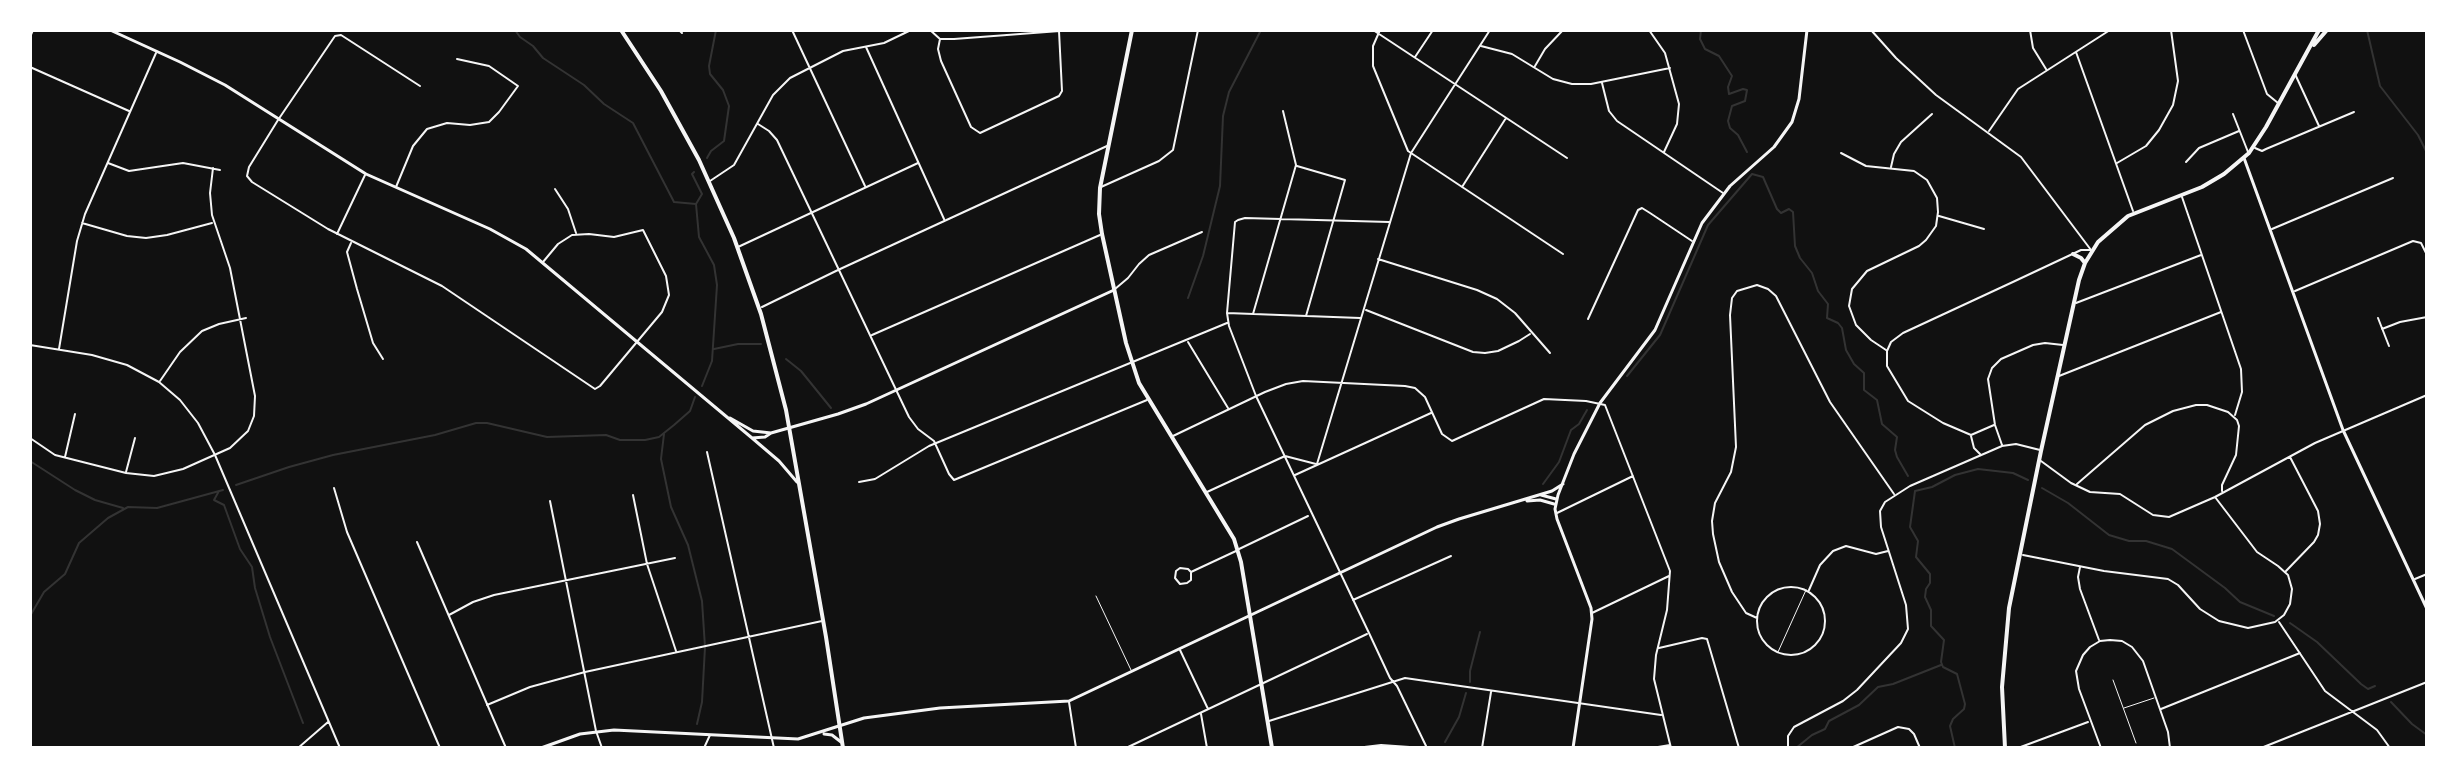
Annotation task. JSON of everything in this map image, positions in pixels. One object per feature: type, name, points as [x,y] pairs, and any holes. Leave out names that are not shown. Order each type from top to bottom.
[{"type":"main road","points":[[621,30],[661,91],[709,181],[759,309],[789,427],[843,746]]},
{"type":"main road","points":[[1132,30],[1100,188],[1102,234],[1131,362],[1148,399],[1225,522],[1237,550],[1272,748]]},
{"type":"main road","points":[[2005,748],[2002,669],[2009,608],[2039,460],[2085,263],[2112,227],[2133,212],[2213,181],[2244,158],[2254,147],[2319,30]]},
{"type":"main road","points":[[2307,52],[2327,30]]},
{"type":"main road","points":[[2073,254],[2085,263]]},
{"type":"street","points":[[30,37],[33,30]]},
{"type":"street","points":[[110,30],[225,85],[366,174],[500,234],[543,262],[779,461],[800,485]]},
{"type":"street","points":[[792,30],[865,187]]},
{"type":"street","points":[[709,181],[734,165],[777,90],[790,78],[843,51],[895,39],[911,30]]},
{"type":"street","points":[[930,30],[940,39],[1073,30]]},
{"type":"street","points":[[1100,188],[1171,153],[1198,30]]},
{"type":"street","points":[[1373,30],[1567,158]]},
{"type":"street","points":[[1415,58],[1433,30]]},
{"type":"street","points":[[1317,464],[1411,153],[1490,30]]},
{"type":"street","points":[[1534,67],[1545,49],[1563,30]]},
{"type":"street","points":[[1649,30],[1661,45],[1677,88],[1679,114],[1663,153]]},
{"type":"street","points":[[1573,748],[1592,613],[1556,514],[1556,502],[1574,454],[1600,403],[1655,330],[1693,241],[1709,212],[1724,193],[1774,147],[1792,122],[1799,99],[1807,30]]},
{"type":"street","points":[[1871,30],[1936,95],[2015,152],[2092,251]]},
{"type":"street","points":[[2030,30],[2033,48],[2046,70]]},
{"type":"street","points":[[1988,132],[2015,92],[2110,30]]},
{"type":"street","points":[[2116,163],[2146,146],[2173,105],[2178,81],[2171,30]]},
{"type":"street","points":[[2243,30],[2267,94],[2279,104]]},
{"type":"street","points":[[940,39],[938,49],[941,61],[971,127],[984,132],[1059,96],[1062,91],[1059,31]]},
{"type":"street","points":[[1379,32],[1373,46],[1373,66],[1400,135],[1411,153],[1563,254]]},
{"type":"street","points":[[420,86],[338,35],[332,38],[249,167],[247,176],[308,218],[442,286],[595,389],[662,312],[669,292],[666,276],[643,230],[614,237],[577,234],[562,241],[543,262]]},
{"type":"street","points":[[1480,46],[1512,54],[1553,79],[1572,84],[1601,82],[1670,68]]},
{"type":"street","points":[[866,47],[945,220]]},
{"type":"street","points":[[59,350],[82,223],[157,52]]},
{"type":"street","points":[[2076,52],[2133,212]]},
{"type":"street","points":[[396,189],[413,146],[427,129],[447,123],[470,125],[489,122],[518,86],[489,66],[457,59]]},
{"type":"street","points":[[30,67],[130,112]]},
{"type":"street","points":[[2295,74],[2319,127]]},
{"type":"street","points":[[1601,82],[1614,118],[1724,193]]},
{"type":"street","points":[[1253,314],[1296,165],[1283,111]]},
{"type":"street","points":[[2254,147],[2266,149],[2354,112]]},
{"type":"street","points":[[1891,168],[1901,142],[1932,114]]},
{"type":"street","points":[[2233,114],[2249,153]]},
{"type":"street","points":[[1462,188],[1506,118]]},
{"type":"street","points":[[758,124],[777,140],[913,423],[936,445],[954,480],[1148,399]]},
{"type":"street","points":[[2186,162],[2196,150],[2239,131]]},
{"type":"street","points":[[759,309],[1102,146],[1108,146]]},
{"type":"street","points":[[1841,153],[1863,165],[1908,169],[1924,177],[1936,193],[1938,216],[1934,230],[1923,244],[1867,271],[1852,289],[1849,306],[1853,320],[1861,332],[1887,351]]},
{"type":"street","points":[[2244,158],[2343,430],[2427,609]]},
{"type":"street","points":[[107,163],[129,171],[179,163],[220,170]]},
{"type":"street","points":[[737,247],[918,163]]},
{"type":"street","points":[[1296,165],[1345,180],[1306,316]]},
{"type":"street","points":[[30,438],[45,450],[65,458],[126,473],[159,475],[183,469],[230,448],[242,439],[254,416],[255,396],[230,268],[214,223],[210,193],[213,168]]},
{"type":"street","points":[[337,234],[366,174]]},
{"type":"street","points":[[2271,230],[2393,178]]},
{"type":"street","points":[[555,189],[568,209],[577,234]]},
{"type":"street","points":[[2181,195],[2223,312],[2243,379],[2242,396],[2234,417]]},
{"type":"street","points":[[1588,319],[1638,210],[1642,208],[1693,241]]},
{"type":"street","points":[[1938,216],[1984,229]]},
{"type":"street","points":[[1389,222],[1245,218],[1235,222],[1227,313],[1256,396],[1426,748]]},
{"type":"street","points":[[82,223],[127,236],[151,238],[214,223]]},
{"type":"street","points":[[752,438],[765,437],[854,409],[897,390],[1114,290],[1149,255],[1202,232]]},
{"type":"street","points":[[871,336],[1102,234]]},
{"type":"street","points":[[2293,291],[2410,242],[2419,241],[2427,255]]},
{"type":"street","points":[[352,242],[347,252],[373,343],[383,359]]},
{"type":"street","points":[[1995,425],[1971,435],[1943,423],[1908,401],[1888,371],[1887,351],[1894,339],[1903,333],[2073,254],[2087,249],[2092,251]]},
{"type":"street","points":[[2075,303],[2202,255]]},
{"type":"street","points":[[1378,259],[1489,295],[1504,304],[1550,353]]},
{"type":"street","points":[[1757,618],[1746,613],[1732,592],[1719,562],[1713,534],[1715,503],[1731,472],[1736,447],[1730,315],[1732,298],[1737,291],[1757,285],[1776,296],[1830,402],[1894,494]]},
{"type":"street","points":[[1364,309],[1473,352],[1498,351],[1531,333]]},
{"type":"street","points":[[2058,376],[2223,312]]},
{"type":"street","points":[[1227,313],[1361,318]]},
{"type":"street","points":[[2382,329],[2427,317]]},
{"type":"street","points":[[159,382],[180,352],[202,331],[246,318]]},
{"type":"street","points":[[2378,318],[2389,346]]},
{"type":"street","points":[[859,482],[875,479],[929,446],[1228,322]]},
{"type":"street","points":[[1187,340],[1228,409]]},
{"type":"street","points":[[30,345],[121,362],[159,382],[180,400],[198,423],[215,455],[340,748]]},
{"type":"street","points":[[2002,446],[1995,425],[1988,379],[1994,366],[2001,359],[2033,345],[2065,345]]},
{"type":"street","points":[[1172,437],[1256,396],[1294,382],[1411,387],[1422,393],[1445,438],[1455,440],[1544,399],[1605,405],[1670,575],[1654,679],[1670,746],[1652,748]]},
{"type":"street","points":[[2039,460],[2076,485],[2094,493],[2123,495],[2147,512],[2161,517],[2179,514],[2343,430],[2427,395]]},
{"type":"street","points":[[2076,485],[2140,428],[2173,411],[2207,405],[2234,417],[2239,426],[2239,442],[2233,465],[2222,485],[2222,493]]},
{"type":"street","points":[[1294,475],[1432,412]]},
{"type":"street","points":[[65,458],[75,414]]},
{"type":"street","points":[[728,417],[753,431],[771,433]]},
{"type":"street","points":[[1971,435],[1974,448],[1980,455]]},
{"type":"street","points":[[126,473],[135,438]]},
{"type":"street","points":[[1788,748],[1788,736],[1794,727],[1851,696],[1905,636],[1908,617],[1881,527],[1880,511],[1885,502],[1894,494],[2002,446],[2016,444],[2041,451]]},
{"type":"street","points":[[707,452],[774,748]]},
{"type":"street","points":[[1207,492],[1285,456],[1317,464]]},
{"type":"street","points":[[2285,572],[2316,539],[2320,524],[2318,511],[2289,457]]},
{"type":"street","points":[[1556,514],[1633,476]]},
{"type":"street","points":[[541,748],[569,737],[614,730],[798,739],[864,718],[940,708],[1069,701],[1448,522],[1541,495],[1563,484]]},
{"type":"street","points":[[334,488],[347,532],[440,748]]},
{"type":"street","points":[[633,495],[647,564],[676,653]]},
{"type":"street","points":[[1541,495],[1556,502]]},
{"type":"street","points":[[2020,555],[2168,579],[2178,585],[2203,612],[2232,626],[2254,627],[2278,620],[2292,599],[2291,584],[2285,572],[2257,552],[2215,497]]},
{"type":"street","points":[[550,501],[602,748]]},
{"type":"street","points":[[1519,502],[1556,502]]},
{"type":"street","points":[[1191,572],[1308,516]]},
{"type":"street","points":[[417,542],[506,748]]},
{"type":"street","points":[[1807,591],[1820,565],[1833,551],[1846,546],[1876,554],[1888,551]]},
{"type":"street","points":[[1353,601],[1451,556]]},
{"type":"street","points":[[449,615],[488,597],[675,558]]},
{"type":"street","points":[[2080,567],[2080,589],[2100,641]]},
{"type":"street","points":[[1180,568],[1191,572],[1191,580],[1187,583],[1180,584],[1175,578],[1180,568]]},
{"type":"street","points":[[2414,580],[2427,574]]},
{"type":"street","points":[[1592,613],[1670,575]]},
{"type":"street","points":[[1791,587],[1807,591],[1820,602],[1826,621],[1816,645],[1793,655],[1778,652],[1763,640],[1757,618],[1764,600],[1776,590],[1791,587]]},
{"type":"street","points":[[2278,620],[2325,691],[2377,730],[2390,748]]},
{"type":"street","points":[[487,705],[530,687],[585,672],[824,621]]},
{"type":"street","points":[[1126,748],[1369,633]]},
{"type":"street","points":[[1657,649],[1702,638],[1708,642],[1739,748]]},
{"type":"street","points":[[2101,748],[2079,689],[2076,671],[2083,655],[2100,641],[2122,641],[2137,651],[2170,738],[2170,748]]},
{"type":"street","points":[[1180,650],[1208,710]]},
{"type":"street","points":[[2160,709],[2300,653]]},
{"type":"street","points":[[1267,722],[1410,678],[1662,715]]},
{"type":"street","points":[[2261,748],[2427,682]]},
{"type":"street","points":[[1482,748],[1491,691]]},
{"type":"street","points":[[1069,701],[1076,748]]},
{"type":"street","points":[[1201,713],[1207,748]]},
{"type":"street","points":[[298,748],[329,721]]},
{"type":"street","points":[[2018,748],[2091,721]]},
{"type":"street","points":[[1851,748],[1898,727],[1909,729],[1920,748]]},
{"type":"street","points":[[820,734],[832,735],[843,746]]},
{"type":"street","points":[[704,748],[710,735]]},
{"type":"street","points":[[2281,740],[2284,748]]},
{"type":"street","points":[[1356,748],[1391,745],[1426,748]]},
{"type":"lane","points":[[1778,652],[1807,591]]},
{"type":"lane","points":[[1096,596],[1132,672]]},
{"type":"lane","points":[[2113,680],[2136,743]]},
{"type":"lane","points":[[2123,708],[2156,697]]},
{"type":"waterway","points":[[515,30],[543,58],[633,123],[674,202],[696,204]]},
{"type":"waterway","points":[[707,158],[724,141],[729,106],[723,90],[710,74],[716,30]]},
{"type":"waterway","points":[[1188,298],[1203,256],[1220,186],[1223,116],[1229,92],[1261,30]]},
{"type":"waterway","points":[[1701,30],[1700,39],[1705,49],[1719,56],[1732,76],[1729,94],[1747,90],[1745,101],[1732,106],[1728,121],[1747,152]]},
{"type":"waterway","points":[[2367,30],[2380,86],[2418,135],[2427,153]]},
{"type":"waterway","points":[[694,172],[692,174],[702,194],[696,204],[699,237],[714,265],[717,285],[712,361],[702,386]]},
{"type":"waterway","points":[[1627,376],[1660,335],[1708,225],[1752,174],[1763,177],[1777,209],[1781,213],[1789,209],[1793,212],[1795,246],[1800,258],[1812,273],[1818,291],[1828,304],[1827,318],[1842,328],[1846,350],[1864,373],[1864,390],[1877,400],[1882,424],[1897,437],[1895,450],[1908,476]]},
{"type":"waterway","points":[[714,349],[738,344],[761,344]]},
{"type":"waterway","points":[[786,359],[801,371],[831,408]]},
{"type":"waterway","points":[[236,485],[333,455],[435,435],[476,423],[547,437],[606,435],[620,440],[645,440],[659,437],[674,425],[690,411],[695,397]]},
{"type":"waterway","points":[[1543,484],[1559,462],[1571,430],[1579,424],[1587,410]]},
{"type":"waterway","points":[[664,434],[661,459],[671,507],[688,545],[702,601],[705,647],[702,702],[697,724]]},
{"type":"waterway","points":[[30,461],[75,490],[123,508]]},
{"type":"waterway","points":[[1955,748],[1950,726],[1965,704],[1957,674],[1943,667],[1941,662],[1944,640],[1931,626],[1931,610],[1925,597],[1930,574],[1916,557],[1918,541],[1910,527],[1915,491],[1978,469],[2013,473],[2028,480]]},
{"type":"waterway","points":[[2042,488],[2068,503],[2109,535],[2172,549],[2240,602],[2274,616]]},
{"type":"waterway","points":[[30,616],[44,592],[65,574],[79,543],[108,518],[128,507],[157,508],[223,490]]},
{"type":"waterway","points":[[219,491],[214,500],[224,505],[240,549],[252,567],[270,637],[303,723]]},
{"type":"waterway","points":[[2290,623],[2317,642],[2361,684],[2368,689],[2375,686]]},
{"type":"waterway","points":[[1470,682],[1480,632]]},
{"type":"waterway","points":[[1796,748],[1825,729],[1829,721],[1859,705],[1878,687],[1941,665]]},
{"type":"waterway","points":[[1445,742],[1459,717],[1466,693]]},
{"type":"waterway","points":[[2391,702],[2427,735]]}]
